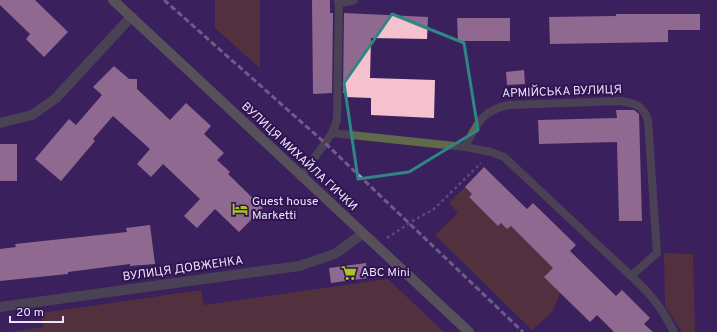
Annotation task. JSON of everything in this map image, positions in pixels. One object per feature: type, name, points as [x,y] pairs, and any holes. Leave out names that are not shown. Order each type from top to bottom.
[{"type":"street","name":"ВУЛИЦЯ МИХАЙЛА ГИЧКИ","points":[[113,0],[362,234],[469,332]]},
{"type":"street","points":[[339,1],[353,0]]},
{"type":"street","points":[[0,123],[17,120],[32,115],[55,99],[131,17]]},
{"type":"street","name":"ВУЛИЦЯ ДОВЖЕНКА","points":[[0,307],[299,266],[335,254],[362,234]]},
{"type":"lane","points":[[301,176],[332,133],[337,120],[339,1]]},
{"type":"lane","name":"АРМІЙСЬКА ВУЛИЦЯ","points":[[465,147],[478,121],[487,113],[498,107],[509,105],[620,101],[637,104],[646,114],[648,121],[657,253],[631,276]]},
{"type":"lane","points":[[332,133],[465,147],[491,152],[504,157],[653,296],[664,312],[674,332]]},
{"type":"path","points":[[375,246],[414,220],[434,209],[491,152]]},
{"type":"highlighted area","points":[[392,14],[464,43],[478,130],[409,172],[358,179],[344,83]]},
{"type":"shaded area","points":[[215,0],[260,0],[260,68],[215,28]]},
{"type":"shaded area","points":[[465,187],[472,194],[469,197],[498,226],[501,223],[507,229],[514,223],[556,265],[560,293],[554,308],[549,315],[532,330],[435,235],[458,213],[449,203]]},
{"type":"shaded area","points":[[664,253],[693,254],[695,332],[682,332],[665,306]]},
{"type":"shaded area","points":[[388,279],[444,332],[10,332],[43,327],[41,313],[201,290],[204,305]]},
{"type":"building","points":[[0,0],[35,0],[68,32],[44,57],[26,39],[30,34],[0,5]]},
{"type":"building","points":[[312,0],[330,0],[330,13],[333,13],[332,93],[313,94]]},
{"type":"building","points":[[344,13],[428,17],[427,39],[371,38],[370,78],[435,80],[434,118],[371,115],[371,98],[345,97],[346,93],[343,93]]},
{"type":"building","points":[[616,14],[700,14],[700,30],[668,30],[668,42],[550,44],[549,17],[616,16]]},
{"type":"building","points":[[457,18],[510,18],[510,41],[458,41]]},
{"type":"building","points":[[114,66],[129,79],[137,79],[137,89],[170,120],[186,103],[211,126],[204,134],[224,153],[217,160],[230,172],[228,174],[263,208],[239,232],[215,209],[197,228],[184,216],[200,199],[163,164],[151,177],[137,164],[150,149],[113,116],[93,139],[95,141],[61,181],[35,159],[69,119],[76,125],[102,95],[93,87]]},
{"type":"building","points":[[524,70],[525,84],[507,85],[506,72]]},
{"type":"building","points":[[616,110],[634,110],[639,114],[642,221],[619,221],[617,142],[539,144],[538,120],[617,118]]},
{"type":"building","points":[[0,144],[17,144],[17,181],[0,181]]},
{"type":"building","points":[[484,167],[527,209],[533,203],[576,245],[570,251],[616,296],[622,290],[650,318],[644,324],[653,332],[614,332],[597,315],[590,322],[544,277],[553,268],[511,226],[507,229],[501,223],[498,226],[469,197],[472,194],[465,187]]},
{"type":"building","points":[[150,225],[155,264],[130,266],[130,264],[68,272],[68,274],[0,281],[0,249],[16,247],[15,244],[127,232],[126,228]]},
{"type":"building","name":"ABC Mini","points":[[366,263],[368,278],[331,283],[329,268]]},
{"type":"railway","points":[[164,0],[325,143],[523,332]]},
{"type":"place","name":"Guest house Marketti","points":[[240,209]]},
{"type":"place","name":"ABC Mini","points":[[349,273]]}]
